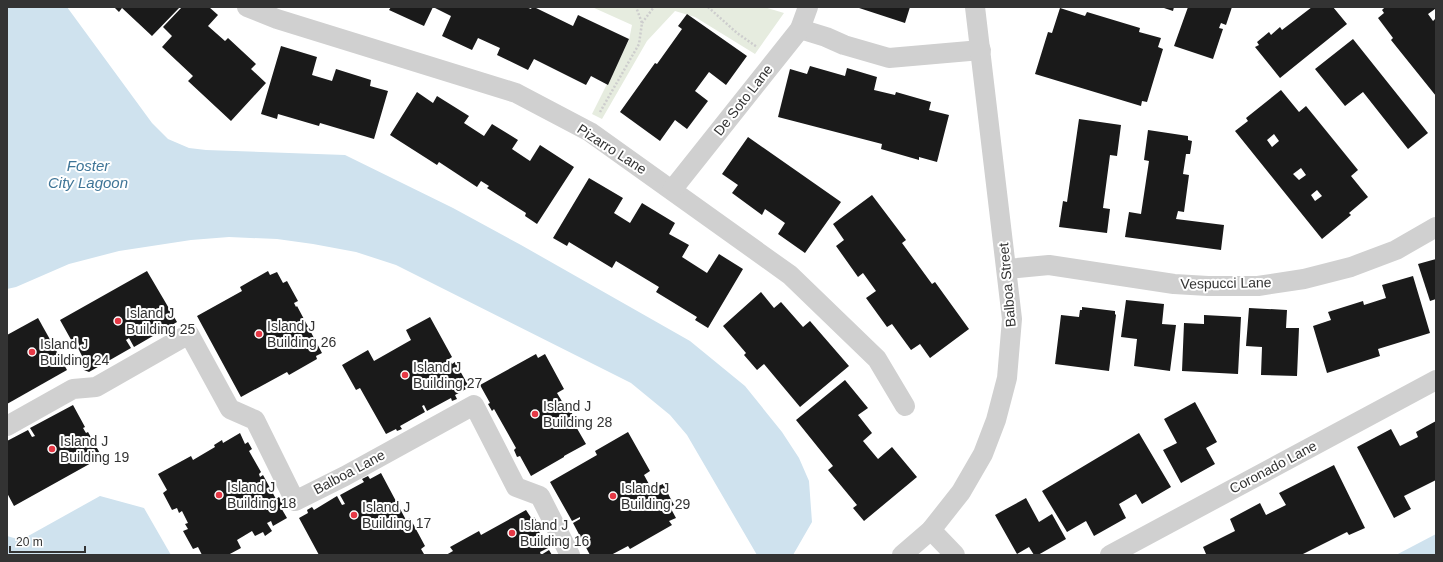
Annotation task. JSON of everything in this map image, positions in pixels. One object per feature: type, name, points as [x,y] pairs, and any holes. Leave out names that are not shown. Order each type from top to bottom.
[{"type":"street","name":"Pizarro Lane","points":[[247,7],[285,21],[516,93],[590,132],[790,275],[877,360],[905,406]]},
{"type":"street","name":"De Soto Lane","points":[[672,190],[800,29],[808,7]]},
{"type":"street","name":"Balboa Street","points":[[902,555],[931,530],[960,492],[983,454],[996,420],[1007,378],[1012,319],[975,7]]},
{"type":"street","points":[[800,29],[826,37],[844,45],[889,58],[980,50]]},
{"type":"street","name":"Vespucci Lane","points":[[1006,269],[1049,265],[1174,284],[1258,286],[1304,278],[1351,267],[1396,250],[1436,227]]},
{"type":"street","name":"Balboa Lane","points":[[7,426],[73,389],[96,388],[190,334],[230,409],[255,420],[295,500],[345,476],[474,405],[516,487],[540,496],[570,555]]},
{"type":"street","name":"Coronado Lane","points":[[1110,555],[1436,380]]},
{"type":"street","points":[[931,530],[955,555]]},
{"type":"path","points":[[590,132],[599,112],[639,44],[642,23],[636,7]]},
{"type":"path","points":[[642,23],[654,7]]},
{"type":"path","points":[[708,7],[736,33],[775,60]]},
{"type":"shaded area","points":[[592,7],[764,7],[784,13],[755,54],[695,17],[675,11],[647,41],[602,119],[592,114],[629,40],[632,25]]},
{"type":"water","name":"Foster City Lagoon","points":[[7,7],[67,7],[152,123],[168,139],[189,148],[206,150],[345,155],[453,208],[690,341],[745,386],[782,432],[799,458],[809,481],[812,522],[793,555],[757,555],[687,435],[670,415],[631,383],[396,265],[356,252],[313,244],[277,239],[229,237],[191,240],[119,251],[69,264],[16,287],[7,289]]},
{"type":"water","points":[[100,496],[144,508],[171,555],[7,555],[7,536],[21,540]]},
{"type":"water","points":[[1436,534],[1436,555],[1396,555]]},
{"type":"building","points":[[114,7],[180,7],[152,36],[122,8],[119,12]]},
{"type":"building","points":[[182,7],[209,7],[218,15],[208,26],[225,41],[228,38],[256,64],[251,69],[266,83],[231,121],[188,81],[193,76],[162,47],[172,36],[163,27]]},
{"type":"building","points":[[391,7],[433,7],[424,26],[389,10]]},
{"type":"building","points":[[433,7],[526,7],[531,9],[534,7],[573,26],[578,15],[629,39],[608,85],[591,76],[586,85],[534,59],[528,70],[497,55],[500,48],[478,38],[472,50],[442,36],[451,16]]},
{"type":"building","points":[[856,7],[910,7],[905,23]]},
{"type":"building","points":[[1161,7],[1174,7],[1173,11]]},
{"type":"building","points":[[1188,7],[1232,7],[1226,25],[1221,23],[1219,28],[1223,29],[1213,59],[1174,46]]},
{"type":"building","points":[[1312,7],[1333,7],[1347,24],[1280,78],[1255,47],[1259,45],[1257,42],[1269,32],[1271,35],[1280,27],[1282,30]]},
{"type":"building","points":[[1385,7],[1436,7],[1436,10],[1435,9],[1428,14],[1433,21],[1436,18],[1436,96],[1391,40],[1393,38],[1378,18],[1384,13],[1382,10]]},
{"type":"building","points":[[1060,8],[1085,16],[1087,12],[1140,28],[1139,32],[1161,38],[1158,47],[1163,49],[1147,102],[1142,101],[1141,106],[1035,74],[1048,32],[1052,33]]},
{"type":"building","points":[[687,14],[747,56],[726,85],[709,72],[695,91],[708,101],[687,129],[675,120],[660,141],[620,112],[655,63],[657,64],[682,29],[678,26]]},
{"type":"building","points":[[1353,39],[1428,133],[1408,149],[1363,92],[1345,106],[1315,69]]},
{"type":"building","points":[[281,46],[317,57],[312,75],[332,81],[336,69],[371,80],[370,86],[388,91],[374,139],[320,123],[319,126],[278,114],[277,119],[261,114]]},
{"type":"building","points":[[810,66],[845,76],[847,68],[877,77],[874,90],[895,95],[896,92],[931,102],[929,110],[949,115],[937,162],[919,157],[919,160],[881,149],[882,144],[778,117],[790,69],[807,74]]},
{"type":"building","points":[[1281,90],[1299,112],[1306,106],[1358,170],[1351,176],[1368,197],[1349,213],[1351,215],[1322,239],[1235,131],[1248,121],[1246,118]],"holes":[[[1274,134],[1279,141],[1272,147],[1267,140]],[[1301,168],[1306,175],[1299,180],[1293,174]],[[1317,190],[1322,196],[1315,201],[1311,195]]]},
{"type":"building","points":[[417,92],[433,103],[437,96],[469,116],[464,123],[484,136],[492,124],[518,140],[512,149],[530,161],[540,145],[574,167],[537,224],[525,216],[526,213],[487,188],[489,186],[481,181],[477,187],[439,162],[437,165],[390,135]]},
{"type":"building","points":[[1079,119],[1121,125],[1117,156],[1110,155],[1103,208],[1110,209],[1107,233],[1059,227],[1063,201],[1067,202]]},
{"type":"building","points":[[1148,130],[1188,136],[1188,140],[1192,141],[1190,154],[1186,154],[1183,174],[1189,175],[1184,212],[1178,211],[1176,219],[1224,225],[1221,250],[1125,237],[1129,212],[1141,214],[1149,161],[1144,160]]},
{"type":"building","points":[[748,137],[841,202],[805,253],[778,234],[785,223],[765,209],[762,215],[732,193],[738,185],[722,174]]},
{"type":"building","points":[[589,178],[623,198],[614,213],[630,223],[642,203],[675,223],[669,234],[689,245],[682,257],[707,273],[719,254],[743,269],[708,328],[695,320],[697,317],[656,292],[659,287],[616,261],[612,268],[569,242],[567,246],[553,238]]},
{"type":"building","points":[[872,195],[906,240],[902,243],[932,284],[935,282],[969,329],[930,358],[920,344],[911,350],[892,324],[887,327],[866,298],[876,291],[863,273],[858,277],[836,246],[844,240],[833,224]]},
{"type":"building","points":[[1436,259],[1436,299],[1430,301],[1418,264]]},
{"type":"building","name":"Island J Building 25","points":[[147,271],[177,322],[134,347],[129,338],[126,340],[131,348],[89,372],[84,370],[79,362],[82,356],[78,348],[80,347],[78,342],[74,345],[60,320]]},
{"type":"building","name":"Island J Building 26","points":[[268,271],[270,275],[277,272],[283,283],[287,281],[298,301],[294,303],[322,353],[316,356],[317,359],[289,375],[287,372],[241,397],[197,316],[242,291],[240,287]]},
{"type":"building","points":[[1413,276],[1430,333],[1378,349],[1380,356],[1327,373],[1313,326],[1331,320],[1328,312],[1363,301],[1364,305],[1386,298],[1382,285]]},
{"type":"building","points":[[761,292],[774,308],[781,302],[803,327],[810,321],[849,366],[800,407],[764,364],[757,370],[744,355],[746,353],[723,326]]},
{"type":"building","points":[[1126,300],[1164,304],[1162,324],[1176,325],[1170,371],[1134,366],[1137,339],[1121,337]]},
{"type":"building","points":[[1082,307],[1115,311],[1116,315],[1109,371],[1055,364],[1061,315],[1079,317]]},
{"type":"building","points":[[1249,308],[1287,310],[1286,328],[1299,328],[1297,376],[1261,375],[1262,347],[1246,346]]},
{"type":"building","points":[[1204,315],[1241,317],[1238,374],[1182,371],[1184,323],[1204,324]]},
{"type":"building","name":"Island J Building 27","points":[[430,317],[452,357],[449,359],[452,364],[455,362],[468,385],[464,386],[466,389],[455,395],[457,399],[452,401],[451,398],[427,411],[424,405],[422,406],[425,412],[400,426],[402,429],[397,431],[396,429],[386,434],[360,388],[356,390],[342,365],[368,350],[374,361],[411,340],[406,330]]},
{"type":"building","name":"Island J Building 24","points":[[38,318],[67,370],[7,404],[7,335]]},
{"type":"building","name":"Island J Building 28","points":[[536,354],[538,358],[545,354],[564,389],[557,393],[563,403],[566,402],[574,417],[571,418],[586,444],[531,476],[520,456],[517,457],[514,450],[516,448],[494,409],[492,411],[488,404],[490,403],[480,385]]},
{"type":"building","points":[[845,380],[868,408],[858,415],[872,433],[863,441],[878,459],[892,447],[917,477],[864,521],[853,508],[857,505],[828,470],[833,466],[796,420]]},
{"type":"building","points":[[1195,402],[1217,442],[1206,448],[1215,464],[1181,483],[1163,450],[1177,443],[1164,419]]},
{"type":"building","name":"Island J Building 19","points":[[73,405],[85,427],[83,428],[86,433],[88,432],[102,457],[14,506],[7,493],[7,441],[28,430],[32,437],[35,436],[30,428]]},
{"type":"building","points":[[1436,421],[1436,480],[1404,496],[1411,509],[1394,518],[1357,447],[1391,429],[1400,446],[1418,437],[1416,432]]},
{"type":"building","name":"Island J Building 29","points":[[628,432],[650,471],[644,475],[650,486],[656,482],[658,486],[663,484],[674,505],[670,507],[676,518],[669,521],[672,525],[630,549],[628,546],[611,555],[590,555],[573,523],[580,519],[580,517],[572,521],[550,482],[597,455],[595,451]]},
{"type":"building","name":"Island J Building 18","points":[[240,433],[245,444],[248,442],[252,449],[249,451],[261,472],[259,474],[260,477],[263,475],[276,499],[279,497],[283,504],[280,506],[287,518],[273,526],[271,521],[267,523],[272,531],[265,536],[263,532],[255,536],[252,531],[237,540],[241,548],[228,555],[202,555],[198,547],[193,549],[183,531],[188,529],[185,524],[188,523],[182,511],[179,513],[177,508],[172,510],[163,493],[167,490],[158,474],[191,456],[193,460],[215,447],[214,445],[222,440],[223,443]]},
{"type":"building","points":[[1139,433],[1171,487],[1142,504],[1136,494],[1119,504],[1126,518],[1094,536],[1086,521],[1067,532],[1042,491]]},
{"type":"building","points":[[1334,465],[1365,528],[1349,535],[1347,532],[1301,555],[1203,555],[1206,554],[1203,547],[1235,531],[1230,519],[1260,503],[1266,515],[1286,505],[1279,493]]},
{"type":"building","name":"Island J Building 17","points":[[381,473],[406,520],[410,518],[425,546],[421,549],[424,554],[319,555],[299,518],[308,513],[307,510],[312,507],[314,510],[337,496],[342,505],[345,504],[340,495],[364,482],[362,479],[368,476],[370,479]]},
{"type":"building","points":[[1026,498],[1039,522],[1052,514],[1066,539],[1038,555],[1034,555],[1029,547],[1017,554],[995,515]]},
{"type":"building","name":"Island J Building 16","points":[[526,510],[532,519],[534,517],[538,523],[535,524],[548,548],[540,552],[541,555],[446,555],[453,551],[450,547],[479,531],[481,535]]},
{"type":"building","points":[[549,550],[552,555],[541,555]]},
{"type":"place","name":"Island J Building 25","points":[[118,321]]},
{"type":"place","name":"Island J Building 26","points":[[259,334]]},
{"type":"place","name":"Island J Building 24","points":[[32,352]]},
{"type":"place","name":"Island J Building 27","points":[[405,375]]},
{"type":"place","name":"Island J Building 28","points":[[535,414]]},
{"type":"place","name":"Island J Building 19","points":[[52,449]]},
{"type":"place","name":"Island J Building 18","points":[[219,495]]},
{"type":"place","name":"Island J Building 29","points":[[613,496]]},
{"type":"place","name":"Island J Building 17","points":[[354,515]]},
{"type":"place","name":"Island J Building 16","points":[[512,533]]}]
